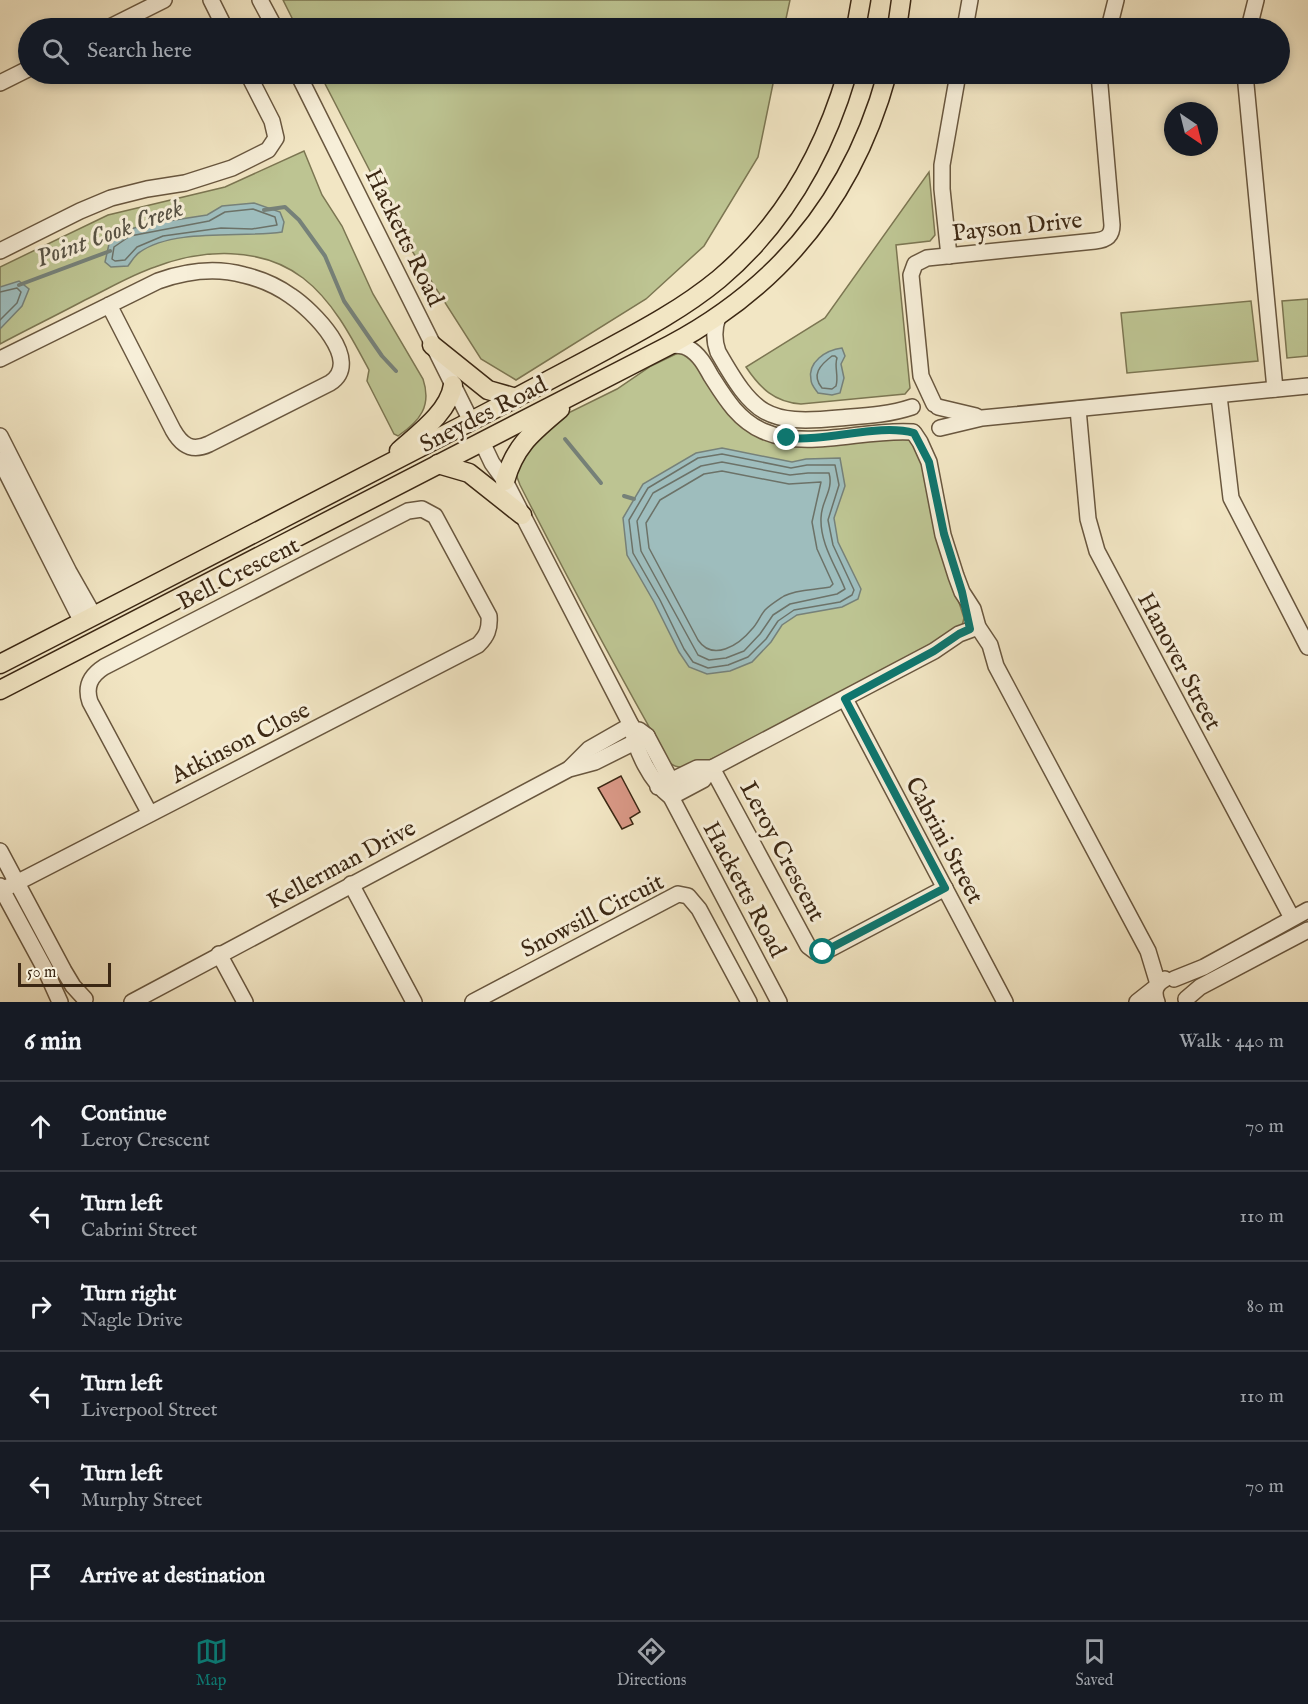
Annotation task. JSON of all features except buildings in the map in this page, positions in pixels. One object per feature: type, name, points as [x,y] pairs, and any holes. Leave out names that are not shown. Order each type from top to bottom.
[{"type":"main road","points":[[858,18],[861,0]]},
{"type":"main road","points":[[899,18],[902,0]]},
{"type":"main road","name":"Sneydes Road","points":[[0,664],[516,398],[683,306],[720,278],[786,206],[813,161],[832,120],[844,84]]},
{"type":"main road","name":"Sneydes Road","points":[[0,690],[670,345],[718,317],[752,291],[786,259],[826,209],[858,154],[872,124],[884,84]]},
{"type":"main road","points":[[432,345],[488,390],[516,398]]},
{"type":"main road","points":[[383,467],[442,409],[451,396],[453,385]]},
{"type":"main road","points":[[505,481],[517,450],[581,390]]},
{"type":"main road","points":[[471,421],[482,442]]},
{"type":"main road","points":[[438,464],[469,473],[522,515]]},
{"type":"main road","points":[[88,619],[99,639]]},
{"type":"street","points":[[128,18],[164,0]]},
{"type":"street","points":[[211,0],[220,18]]},
{"type":"street","points":[[260,0],[270,18]]},
{"type":"street","points":[[967,18],[970,0]]},
{"type":"street","points":[[1112,18],[1116,0]]},
{"type":"street","points":[[1252,18],[1256,0]]},
{"type":"street","points":[[0,83],[18,74]]},
{"type":"street","points":[[0,251],[95,204],[138,191],[208,177],[268,150],[276,138],[275,128],[253,84]]},
{"type":"street","name":"Hacketts Road","points":[[303,84],[471,421]]},
{"type":"street","points":[[949,255],[942,189],[942,165],[956,84]]},
{"type":"street","name":"Payson Drive","points":[[915,405],[921,376],[912,271],[915,264],[922,259],[949,255],[1104,240],[1109,235],[1112,225],[1100,84]]},
{"type":"street","points":[[1246,84],[1275,389]]},
{"type":"street","points":[[2,360],[109,305],[158,281],[183,274],[220,271],[244,275],[270,284],[290,295],[316,318],[339,352],[342,364],[338,376],[330,382],[209,444],[196,448],[187,447],[180,442],[173,430],[109,305]]},
{"type":"street","points":[[718,317],[716,324],[718,352],[744,394],[756,406],[771,415],[789,421],[807,422],[893,413],[924,402],[982,418]]},
{"type":"street","points":[[670,345],[684,346],[698,355],[734,409],[753,425],[768,433],[787,438],[804,439],[888,431],[914,432],[928,436],[938,430],[982,418],[1308,386]]},
{"type":"street","name":"Payson Drive","points":[[921,376],[936,406]]},
{"type":"street","points":[[1220,396],[1231,498],[1308,647]]},
{"type":"street","points":[[915,405],[907,420],[929,462],[944,534],[962,592],[973,609],[974,630],[990,645],[996,666],[1148,951],[1165,971],[1163,986]]},
{"type":"street","points":[[929,462],[932,440],[938,430],[942,415],[936,406]]},
{"type":"street","name":"Hanover Street","points":[[1078,409],[1088,519],[1097,550],[1292,918]]},
{"type":"street","points":[[0,436],[69,572],[88,619]]},
{"type":"street","name":"Hacketts Road","points":[[482,442],[492,463],[505,481],[779,1002]]},
{"type":"street","points":[[0,460],[88,619]]},
{"type":"street","name":"Bell Crescent","points":[[150,814],[89,698],[87,688],[90,679],[104,668],[417,508],[427,511],[438,520],[489,616],[490,626]]},
{"type":"street","name":"Atkinson Close","points":[[1,888],[17,883],[478,645],[487,636],[490,626]]},
{"type":"street","points":[[671,797],[703,780],[712,768],[934,651],[947,641],[974,630]]},
{"type":"street","name":"Cabrini Street","points":[[845,699],[1005,1002]]},
{"type":"street","name":"Kellerman Drive","points":[[569,769],[589,749],[632,724]]},
{"type":"street","name":"Kellerman Drive","points":[[129,1001],[569,769],[595,762],[641,739]]},
{"type":"street","points":[[664,784],[697,768],[712,768]]},
{"type":"street","name":"Leroy Crescent","points":[[712,768],[807,946],[816,952],[826,951],[945,888]]},
{"type":"street","points":[[0,850],[64,971],[83,1001]]},
{"type":"street","points":[[351,884],[414,1002]]},
{"type":"street","points":[[1,888],[46,971],[60,1002]]},
{"type":"street","name":"Snowsill Circuit","points":[[472,1002],[678,894],[688,896],[699,909],[748,1002]]},
{"type":"street","points":[[1137,1002],[1308,910]]},
{"type":"street","points":[[1185,1000],[1200,987],[1308,930]]},
{"type":"street","points":[[219,954],[245,1002]]},
{"type":"street","points":[[1163,986],[1183,984],[1185,1000]]},
{"type":"green space","points":[[283,0],[790,0],[786,18],[292,18]]},
{"type":"green space","points":[[325,84],[773,84],[758,157],[704,246],[646,299],[516,380],[481,359],[407,243]]},
{"type":"green space","points":[[304,151],[322,195],[342,226],[373,294],[423,379],[426,397],[422,412],[412,425],[398,436],[394,434],[367,381],[369,370],[363,358],[333,309],[303,278],[269,260],[231,254],[211,254],[173,261],[120,282],[0,344],[0,267],[108,215],[225,187]]},
{"type":"green space","points":[[929,172],[935,235],[930,241],[896,245],[910,388],[905,394],[801,404],[791,403],[769,393],[746,367],[825,318]]},
{"type":"green space","points":[[1308,299],[1308,356],[1287,358],[1282,301]]},
{"type":"green space","points":[[1251,301],[1258,361],[1127,373],[1121,313]]},
{"type":"green space","points":[[680,352],[686,352],[764,435],[907,436],[921,452],[932,517],[964,618],[962,626],[955,632],[719,756],[687,767],[674,766],[669,762],[575,590],[517,477],[517,462],[560,417],[617,389],[651,366]]},
{"type":"water","points":[[254,203],[280,212],[284,222],[282,232],[209,235],[171,240],[154,244],[140,252],[128,266],[111,267],[105,262],[109,244],[126,230],[207,215],[222,206]]},
{"type":"water","points":[[19,281],[29,289],[22,306],[0,329],[0,287]]},
{"type":"water","points":[[842,348],[845,356],[841,364],[844,378],[840,393],[832,395],[818,393],[811,382],[815,362],[824,354]]},
{"type":"water","points":[[722,448],[792,462],[806,459],[840,458],[845,486],[834,518],[838,542],[861,589],[858,599],[842,607],[797,615],[782,625],[771,642],[752,662],[730,671],[707,674],[689,667],[679,652],[627,555],[623,518],[643,484],[696,453]]},
{"type":"waterway","name":"Point Cook Creek","points":[[264,210],[285,207],[299,220],[325,256],[344,301],[382,356],[396,371]]},
{"type":"waterway","name":"Point Cook Creek","points":[[19,285],[110,251]]},
{"type":"waterway","name":"Point Cook Creek","points":[[565,439],[601,483]]},
{"type":"waterway","name":"Point Cook Creek","points":[[624,496],[634,499]]},
{"type":"route","points":[[787,438],[804,439],[895,430],[914,433],[929,462],[944,534],[962,592],[970,629],[845,699],[945,888],[823,952]]}]
